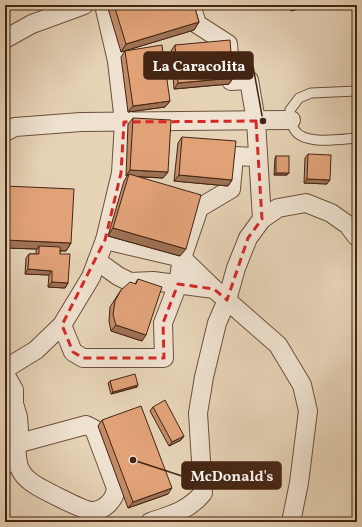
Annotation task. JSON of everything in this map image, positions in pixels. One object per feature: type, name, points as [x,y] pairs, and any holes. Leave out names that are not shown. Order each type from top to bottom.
[{"type":"street","points":[[5,39],[32,24],[84,5]]},
{"type":"street","points":[[5,369],[36,350],[62,325],[91,276],[105,240],[121,173],[124,122],[117,61],[104,5]]},
{"type":"street","points":[[190,5],[197,24],[228,44],[231,81],[249,80],[256,120],[262,219]]},
{"type":"street","points":[[5,132],[15,127],[81,122],[291,120]]},
{"type":"street","points":[[62,325],[73,352],[83,358],[164,358],[163,323],[178,284],[182,258],[199,208],[231,189],[234,156],[258,158]]},
{"type":"street","points":[[150,522],[185,510],[196,502],[203,493],[198,413],[204,377],[217,323],[227,300],[236,268],[248,238],[262,219],[278,208],[306,203],[331,213],[348,225],[357,238]]},
{"type":"street","points":[[105,240],[182,258],[214,289],[278,345],[302,385],[308,411],[291,522]]},
{"type":"street","points":[[97,261],[118,276],[130,282],[153,281],[214,289]]},
{"type":"street","points":[[5,374],[14,390],[14,404],[18,417],[19,430],[16,444],[5,465]]},
{"type":"street","points":[[86,426],[94,429],[116,488],[115,495],[110,502],[90,517],[65,501],[30,482],[18,464],[16,444],[86,426]]},
{"type":"lane","points":[[357,91],[311,93],[299,98],[290,110],[294,130],[301,136],[312,140],[357,138]]},
{"type":"highlighted area","points":[[256,121],[262,219],[248,238],[227,300],[214,289],[178,284],[163,323],[164,358],[83,358],[73,352],[62,325],[105,240],[121,173],[124,122]]},
{"type":"building","points":[[114,5],[194,5],[199,22],[126,44]]},
{"type":"building","points":[[230,40],[233,78],[178,83],[175,45]]},
{"type":"building","points":[[162,45],[170,101],[133,106],[125,51]]},
{"type":"building","points":[[133,118],[171,120],[168,172],[130,170]]},
{"type":"building","points":[[182,137],[236,141],[232,180],[179,175]]},
{"type":"building","points":[[308,154],[331,155],[330,180],[307,179]]},
{"type":"building","points":[[276,156],[289,156],[289,173],[276,173]]},
{"type":"building","points":[[129,174],[201,195],[186,249],[113,228]]},
{"type":"building","points":[[5,186],[74,189],[71,243],[5,240]]},
{"type":"building","points":[[39,246],[60,247],[60,254],[70,254],[68,283],[52,282],[52,271],[28,269],[29,254],[39,254]]},
{"type":"building","points":[[138,279],[162,287],[146,335],[116,325],[113,315],[115,301],[121,290],[130,282],[136,284]]},
{"type":"building","points":[[135,374],[138,385],[113,392],[110,381]]},
{"type":"building","points":[[165,400],[184,436],[172,442],[153,407]]},
{"type":"building","points":[[141,406],[172,488],[133,502],[102,420]]},
{"type":"place","name":"La Caracolita","points":[[263,121]]},
{"type":"place","name":"McDonald's","points":[[133,460]]}]
